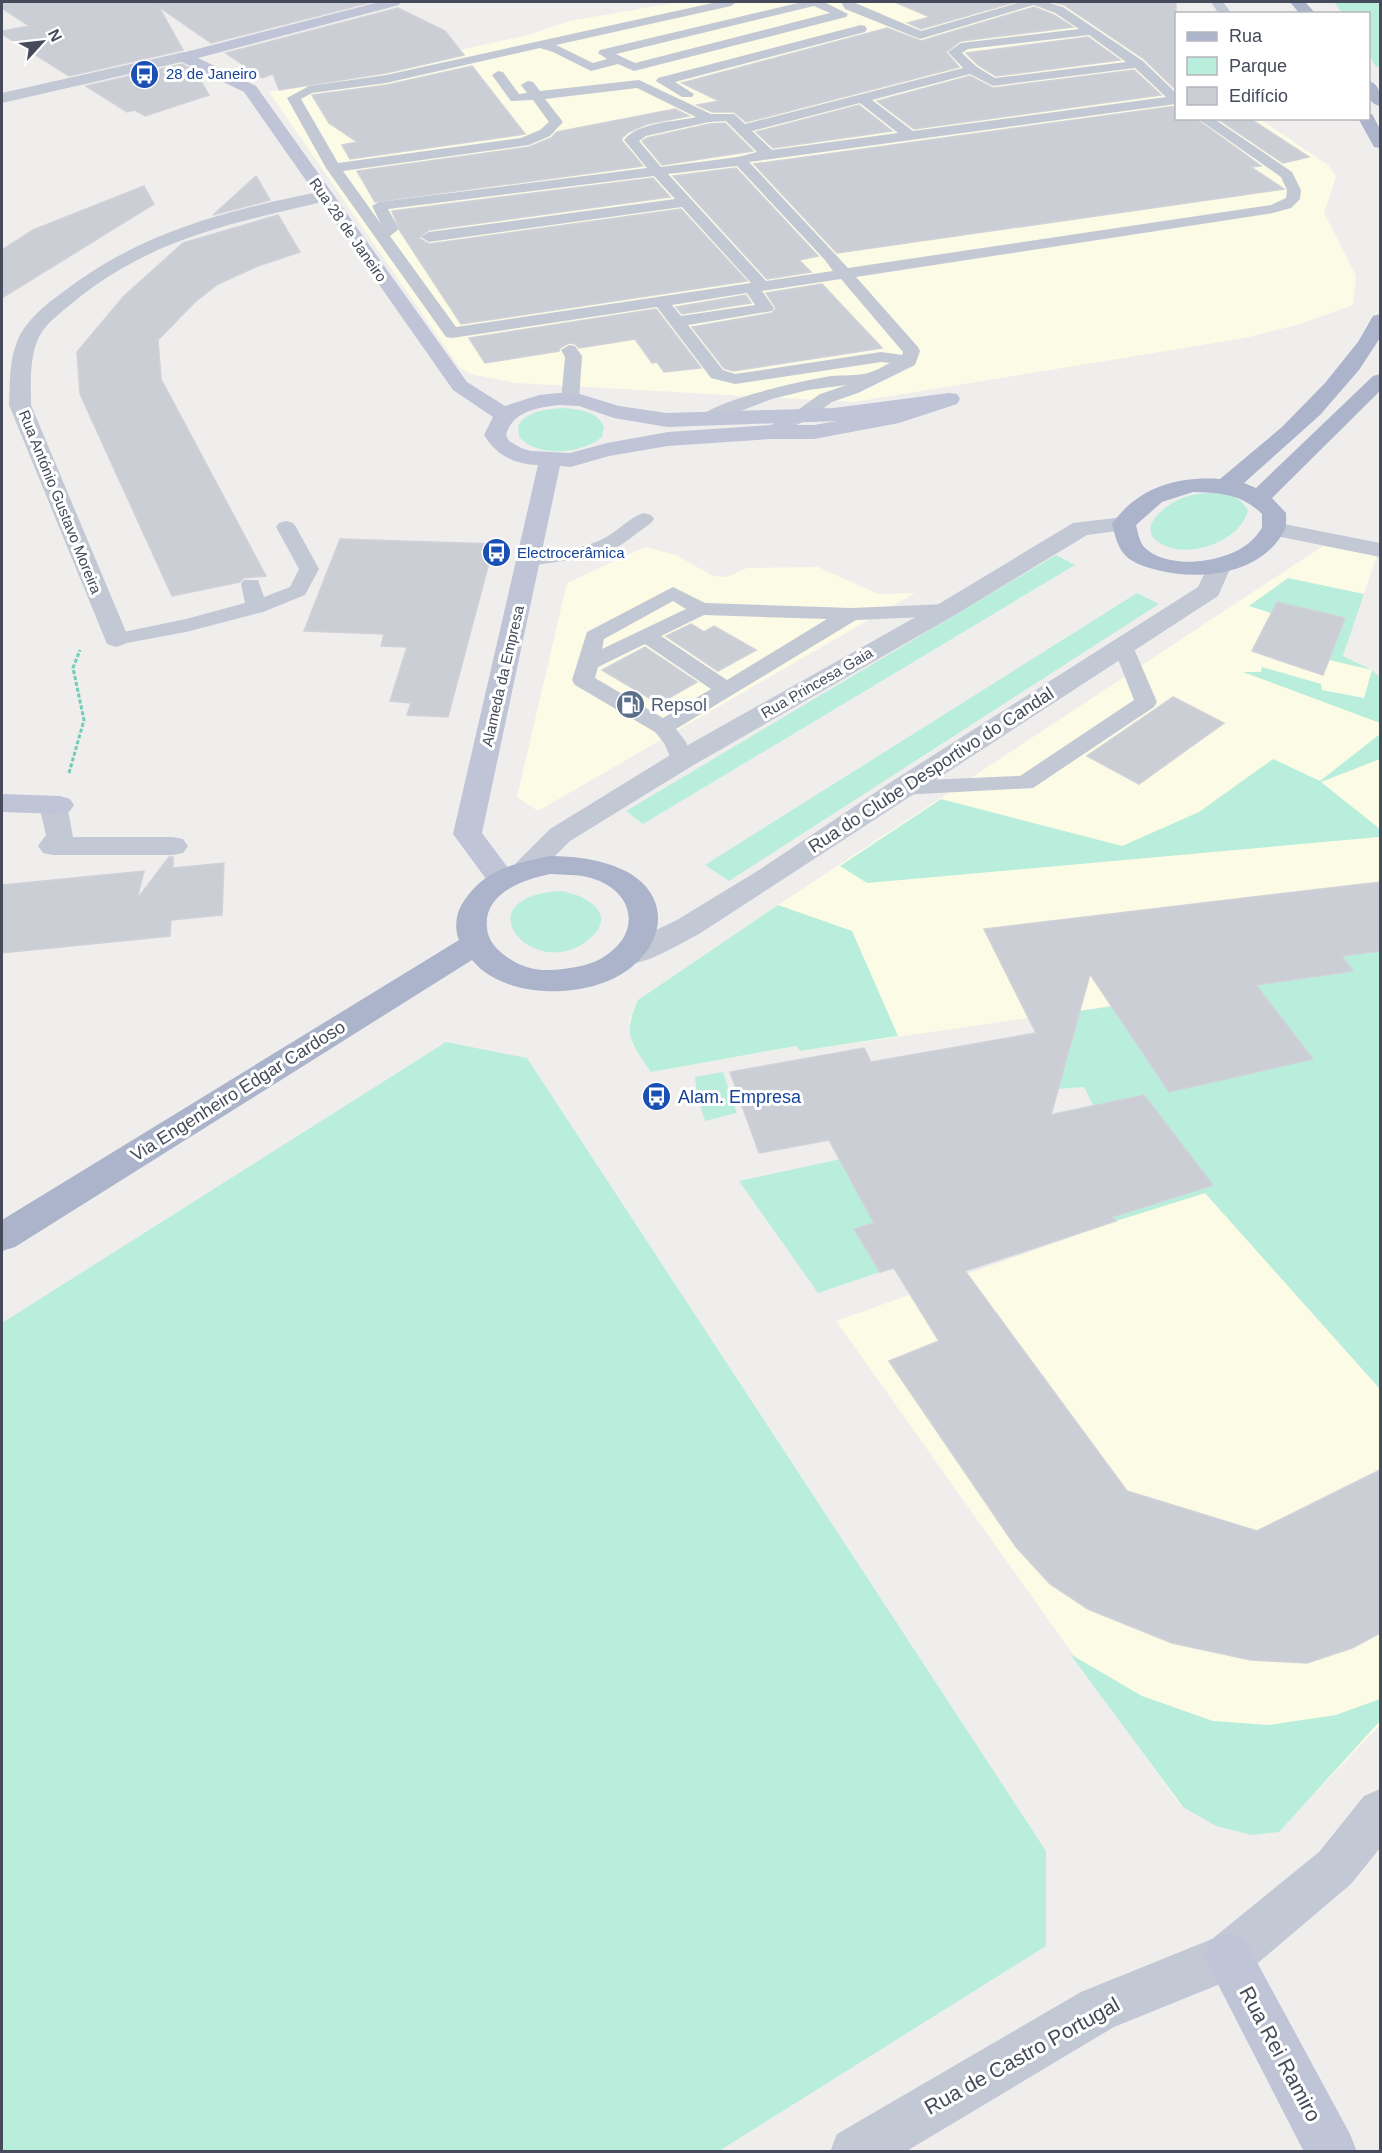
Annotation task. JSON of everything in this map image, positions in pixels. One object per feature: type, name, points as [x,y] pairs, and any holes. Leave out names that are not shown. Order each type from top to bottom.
[{"type":"main road","points":[[1370,88],[1380,101]]},
{"type":"main road","points":[[1367,120],[1380,142]]},
{"type":"main road","points":[[1226,486],[1266,454],[1345,374],[1370,340],[1380,320]]},
{"type":"main road","points":[[1260,497],[1380,381]]},
{"type":"main road","points":[[1193,485],[1226,486],[1260,497],[1274,513],[1274,529],[1258,547],[1219,567],[1192,568],[1148,560],[1135,552],[1126,536],[1124,524],[1143,503],[1170,490],[1193,485]]},
{"type":"main road","points":[[550,865],[575,865],[599,870],[617,878],[631,889],[642,905],[645,922],[640,940],[627,956],[607,969],[582,977],[554,981],[527,980],[503,969],[486,958],[475,944],[471,926],[473,909],[485,893],[513,875],[550,865]]},
{"type":"main road","name":"Via Engenheiro Edgar Cardoso","points":[[2,1237],[475,944]]},
{"type":"street","points":[[2,98],[184,57],[394,2]]},
{"type":"street","name":"Rua 28 de Janeiro","points":[[184,57],[250,89],[460,386],[505,415]]},
{"type":"street","name":"Rua António Gustavo Moreira","points":[[116,639],[20,405],[22,363],[19,339],[88,279],[127,255],[197,226],[264,208],[324,196]]},
{"type":"street","points":[[949,399],[899,416],[814,432],[771,432],[668,439],[607,450],[581,458],[550,461],[513,453],[501,445],[495,435],[496,424],[505,415],[519,407],[538,401],[570,400],[599,405],[614,412],[667,420],[834,415],[949,399]]},
{"type":"street","points":[[607,450],[618,441],[624,431],[622,422],[614,412]]},
{"type":"street","name":"Alameda da Empresa","points":[[513,875],[467,834],[550,461]]},
{"type":"street","name":"Rua Princesa Gaia","points":[[513,875],[560,835],[682,760],[946,610],[1081,528],[1124,524]]},
{"type":"street","points":[[1274,529],[1380,550]]},
{"type":"street","name":"Rua do Clube Desportivo do Candal","points":[[627,956],[688,927],[769,878],[901,788],[1122,644],[1209,591],[1219,567]]},
{"type":"street","points":[[2,803],[56,805],[60,835],[53,846],[173,846]]},
{"type":"street","name":"Rua de Castro Portugal","points":[[855,2151],[1098,2009],[1228,1957],[1335,1868],[1380,1812]]},
{"type":"street","name":"Rua Rei Ramiro","points":[[1228,1957],[1332,2151]]},
{"type":"lane","points":[[731,2],[541,45],[510,62],[309,90],[294,98],[333,168],[452,333],[1273,209],[1286,205],[1293,199],[1294,190],[1287,176],[1206,120]]},
{"type":"lane","points":[[541,45],[557,49],[591,67],[619,60],[634,67],[842,14],[815,2],[604,53],[619,60]]},
{"type":"lane","points":[[847,2],[849,6],[920,35],[1035,2],[1070,17],[1091,31],[1138,64],[1175,99]]},
{"type":"lane","points":[[982,2],[1006,9]]},
{"type":"lane","points":[[1050,20],[1070,17]]},
{"type":"lane","points":[[769,155],[721,111],[663,81],[861,29]]},
{"type":"lane","points":[[1091,31],[965,46],[954,52],[972,69],[993,82],[1138,64]]},
{"type":"lane","points":[[333,168],[524,142],[545,133],[556,122],[554,111],[537,96],[510,62]]},
{"type":"lane","points":[[743,129],[972,69]]},
{"type":"lane","points":[[498,75],[516,98],[639,84],[709,118]]},
{"type":"lane","points":[[862,98],[910,136]]},
{"type":"lane","points":[[381,235],[391,229],[380,206],[740,161],[754,156],[1175,100]]},
{"type":"lane","points":[[677,322],[766,308],[756,287],[631,140],[641,133],[709,118],[729,117]]},
{"type":"lane","points":[[740,161],[846,274],[912,351],[909,361],[852,389],[826,398],[801,416],[771,432]]},
{"type":"lane","points":[[429,237],[686,202]]},
{"type":"lane","points":[[661,302],[717,374],[735,379],[881,357],[909,361]]},
{"type":"lane","points":[[548,318],[558,333]]},
{"type":"lane","points":[[569,350],[574,356],[570,400]]},
{"type":"lane","points":[[707,419],[738,403],[842,378],[871,378]]},
{"type":"lane","points":[[529,560],[589,552],[614,541],[644,519]]},
{"type":"lane","points":[[116,639],[178,629],[256,608],[298,591],[309,569],[286,527]]},
{"type":"lane","points":[[251,584],[256,608]]},
{"type":"lane","points":[[682,760],[675,742],[663,727],[583,680],[594,636],[672,593],[701,609],[851,614],[946,610]]},
{"type":"lane","points":[[589,663],[701,609]]},
{"type":"lane","points":[[663,727],[851,614]]},
{"type":"lane","points":[[647,636],[726,689]]},
{"type":"lane","points":[[901,788],[1024,783],[1146,702],[1122,644]]},
{"type":"path","points":[[56,805],[84,720],[74,668],[77,657],[81,646],[116,639]]},
{"type":"shaded area","points":[[680,2],[1090,2],[1175,60],[1175,120],[1261,120],[1328,165],[1336,177],[1324,213],[1356,276],[1353,305],[1300,324],[1245,338],[854,402],[516,383],[470,374],[459,367],[269,92],[528,35],[569,21]]},
{"type":"shaded area","points":[[1323,546],[1377,555],[1343,656],[1372,670],[1380,677],[1380,951],[1343,956],[1353,971],[800,1051],[796,1046],[651,1072],[632,1044],[629,1020],[638,1000],[778,905]]},
{"type":"shaded area","name":"Repsol","points":[[645,547],[676,555],[713,576],[727,577],[747,568],[818,567],[878,594],[915,593],[538,811],[517,797],[567,583]]},
{"type":"shaded area","points":[[1205,1193],[1380,1389],[1380,1725],[1292,1817],[1180,1805],[836,1321],[1116,1221]]},
{"type":"green space","points":[[1334,2],[1380,2],[1380,66],[1376,67],[1370,57],[1370,12],[1341,12]]},
{"type":"green space","points":[[563,408],[581,410],[597,417],[604,427],[602,437],[593,443],[572,450],[549,451],[527,444],[519,437],[518,426],[526,417],[544,410]]},
{"type":"green space","points":[[1213,493],[1233,497],[1248,510],[1235,531],[1212,545],[1185,550],[1172,548],[1153,537],[1150,531],[1151,524],[1161,511],[1182,498]]},
{"type":"green space","points":[[1056,555],[1075,565],[643,824],[626,811]]},
{"type":"green space","points":[[1288,578],[1364,594],[1343,656],[1372,670],[1329,660],[1345,618],[1280,603],[1271,613],[1249,606]]},
{"type":"green space","points":[[1137,593],[1159,604],[729,881],[705,865]]},
{"type":"green space","points":[[1262,667],[1321,684],[1322,690],[1364,698],[1372,670],[1380,677],[1380,723],[1243,672],[1261,672]]},
{"type":"green space","points":[[1380,734],[1380,759],[1321,782],[1380,829],[1380,837],[867,883],[840,866],[941,799],[1122,846],[1199,812],[1273,759],[1320,781]]},
{"type":"green space","points":[[561,891],[581,897],[596,908],[601,922],[597,931],[588,940],[567,951],[547,952],[529,945],[516,934],[510,921],[515,907],[531,897]]},
{"type":"green space","points":[[778,905],[852,931],[898,1036],[800,1051],[796,1046],[651,1072],[631,1038],[630,1022],[638,1000]]},
{"type":"green space","points":[[1380,951],[1380,1389],[1205,1193],[1116,1221],[1103,1205],[847,1172],[874,1223],[854,1230],[880,1272],[818,1293],[739,1181],[1093,1105],[1084,1087],[1058,1089],[1039,1017],[1353,971],[1342,956]]},
{"type":"green space","points":[[446,1042],[527,1058],[1046,1851],[1046,1946],[719,2151],[2,2151],[2,1323]]},
{"type":"green space","points":[[723,1072],[737,1113],[705,1121],[697,1096],[695,1077]]},
{"type":"green space","points":[[1070,1654],[1142,1696],[1213,1721],[1268,1725],[1336,1715],[1380,1699],[1380,1721],[1279,1832],[1252,1835],[1216,1826],[1183,1807]]},
{"type":"building","points":[[2,2],[372,2],[211,43],[159,7],[183,50],[69,76],[2,34],[2,31],[29,26],[2,8]]},
{"type":"building","points":[[895,2],[1015,2],[921,29],[908,23],[930,17]]},
{"type":"building","points":[[1053,2],[1176,2],[1175,89],[1144,59],[1064,5]]},
{"type":"building","points":[[1034,7],[1054,15],[1073,27],[961,41],[946,52],[959,67],[746,122],[734,112],[712,112],[697,105],[719,101],[682,83],[887,28],[921,41]]},
{"type":"building","points":[[398,8],[445,31],[464,55],[386,73],[279,90],[273,74],[262,78],[226,53]]},
{"type":"building","points":[[1088,37],[1120,60],[996,76],[978,65],[966,53]]},
{"type":"building","points":[[182,64],[195,71],[209,95],[145,116],[135,110],[127,112],[86,86]]},
{"type":"building","points":[[472,66],[525,134],[350,159],[342,145],[357,142],[329,123],[312,95],[387,85]]},
{"type":"building","points":[[1134,70],[1161,95],[914,129],[877,101],[970,76],[993,88]]},
{"type":"building","points":[[859,105],[892,131],[773,148],[756,132]]},
{"type":"building","points":[[1175,106],[1175,120],[1198,120],[1261,166],[1251,167],[1284,189],[837,253],[754,164]]},
{"type":"building","points":[[675,109],[689,116],[647,124],[629,132],[622,138],[622,141],[643,166],[375,202],[357,171],[529,147],[551,138],[557,132]]},
{"type":"building","points":[[1219,120],[1252,120],[1309,157],[1283,163]]},
{"type":"building","points":[[725,123],[753,151],[662,165],[642,141],[709,124]]},
{"type":"building","points":[[736,168],[818,256],[799,260],[811,272],[767,279],[673,176]]},
{"type":"building","points":[[256,176],[270,200],[213,215]]},
{"type":"building","points":[[653,178],[670,197],[429,230],[419,238],[429,244],[681,209],[747,281],[461,324],[400,231],[392,211]]},
{"type":"building","points":[[144,186],[154,204],[2,298],[2,250],[33,230]]},
{"type":"building","points":[[278,215],[300,252],[258,266],[218,284],[195,302],[158,340],[161,379],[266,576],[244,578],[240,582],[172,596],[80,394],[77,352],[124,296],[183,243]]},
{"type":"building","points":[[822,284],[882,348],[733,371],[724,368],[692,327],[772,313],[776,308],[766,293]]},
{"type":"building","points":[[746,295],[751,303],[682,314],[676,307]]},
{"type":"building","points":[[656,309],[701,368],[664,372],[657,362],[652,363],[635,339],[579,348],[569,343],[559,351],[485,363],[469,338]]},
{"type":"building","points":[[340,539],[494,544],[448,717],[407,715],[411,703],[390,701],[407,647],[381,646],[384,634],[304,631]]},
{"type":"building","points":[[1277,602],[1345,618],[1323,675],[1252,651]]},
{"type":"building","points":[[691,624],[704,632],[714,626],[756,650],[718,671],[666,636]]},
{"type":"building","points":[[645,647],[697,682],[659,704],[602,670]]},
{"type":"building","points":[[1173,697],[1224,723],[1139,784],[1087,756]]},
{"type":"building","points":[[169,857],[173,857],[173,868],[224,863],[222,915],[171,920],[170,936],[2,953],[2,885],[144,871],[137,899]]},
{"type":"building","points":[[1380,882],[1380,951],[1342,956],[1353,971],[1256,985],[1313,1059],[1169,1092],[1090,974],[1051,1115],[1144,1095],[1213,1185],[1112,1217],[1116,1221],[965,1271],[1127,1491],[1257,1531],[1380,1470],[1380,1633],[1352,1648],[1307,1663],[1251,1660],[1172,1643],[1088,1609],[1050,1584],[1016,1547],[889,1361],[939,1341],[894,1268],[880,1272],[854,1229],[874,1223],[829,1140],[759,1153],[730,1072],[864,1048],[871,1062],[1036,1033],[984,929]]},
{"type":"place","name":"28 de Janeiro","points":[[145,74]]},
{"type":"place","name":"Electrocerâmica","points":[[496,553]]},
{"type":"place","name":"Repsol","points":[[630,705]]},
{"type":"place","name":"Alam. Empresa","points":[[657,1097]]}]
